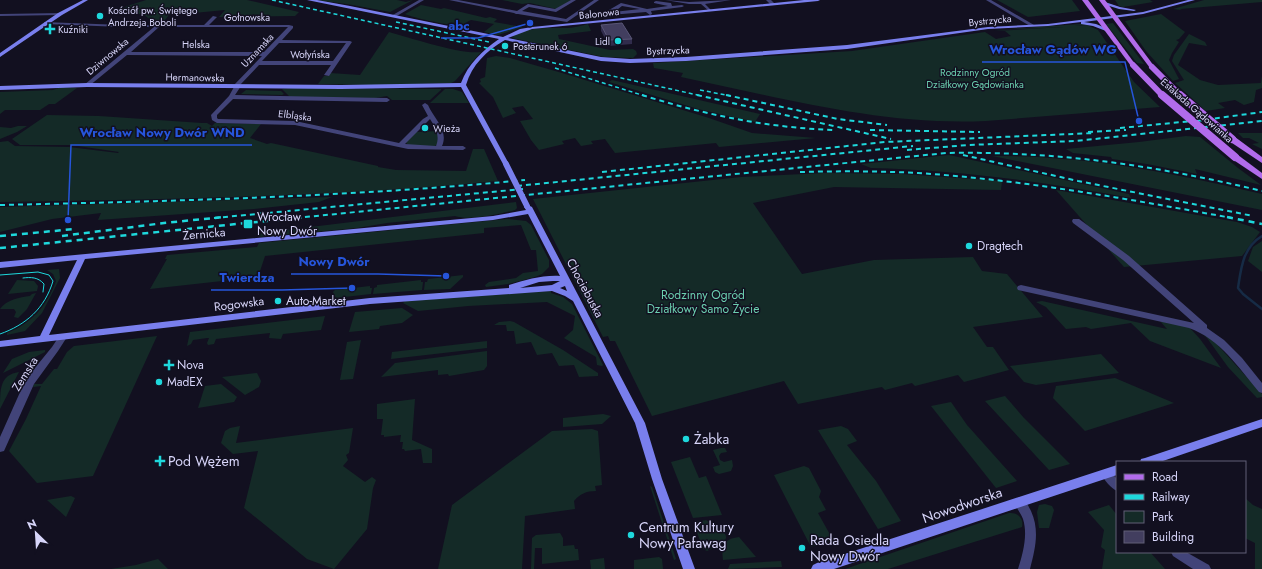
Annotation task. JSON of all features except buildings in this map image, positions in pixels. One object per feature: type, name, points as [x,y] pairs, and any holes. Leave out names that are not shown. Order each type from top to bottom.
[{"type":"main road","name":"Estakada Gądowianka","points":[[1085,0],[1133,65],[1166,100],[1219,145],[1262,177]]},
{"type":"main road","name":"Estakada Gądowianka","points":[[1103,2],[1152,66],[1184,100],[1262,161]]},
{"type":"main road","points":[[1232,139],[1262,155]]},
{"type":"street","points":[[0,55],[60,14],[86,0]]},
{"type":"street","name":"Bystrzycka","points":[[309,0],[601,59],[638,60],[702,58],[846,47],[988,28],[1032,25],[1043,26],[1097,16]]},
{"type":"street","points":[[393,16],[422,0]]},
{"type":"street","points":[[451,0],[567,23],[597,0]]},
{"type":"street","points":[[516,13],[528,5],[556,11],[574,0]]},
{"type":"street","points":[[667,0],[689,3],[729,0]]},
{"type":"street","points":[[768,0],[774,4]]},
{"type":"street","name":"Balonowa","points":[[504,39],[520,30],[567,23],[818,0]]},
{"type":"street","points":[[988,0],[1032,25]]},
{"type":"street","points":[[1174,0],[1180,4]]},
{"type":"street","name":"Bystrzycka","points":[[1032,25],[1037,22],[1113,14],[1174,0]]},
{"type":"street","name":"Bystrzycka","points":[[1113,14],[1150,12],[1193,0]]},
{"type":"street","points":[[656,2],[669,4],[672,8]]},
{"type":"street","points":[[1103,2],[1119,8],[1134,10]]},
{"type":"street","points":[[702,3],[709,10]]},
{"type":"street","points":[[613,14],[611,11],[618,5],[623,4],[648,10],[652,16]]},
{"type":"street","points":[[588,14],[613,14],[682,6]]},
{"type":"street","points":[[0,15],[60,14]]},
{"type":"street","name":"Gołnowska","points":[[206,26],[215,17]]},
{"type":"street","points":[[1068,22],[1094,25],[1106,30]]},
{"type":"street","points":[[46,23],[122,26]]},
{"type":"street","name":"Gołnowska","points":[[136,26],[289,26]]},
{"type":"street","name":"Uznamska","points":[[237,86],[291,27],[289,26]]},
{"type":"street","name":"Dziwnowska","points":[[87,85],[157,27]]},
{"type":"street","points":[[464,86],[465,77],[473,64],[483,53],[504,39]]},
{"type":"street","name":"Wołyńska","points":[[258,63],[335,63],[350,42],[278,41]]},
{"type":"street","name":"Helska","points":[[125,53],[266,54]]},
{"type":"street","points":[[327,75],[335,63]]},
{"type":"street","name":"Hermanowska","points":[[0,88],[87,85],[464,86]]},
{"type":"street","name":"Elbląska","points":[[237,86],[231,97],[214,115],[214,119],[217,121],[295,123],[417,148],[463,148]]},
{"type":"street","name":"Chociebuska","points":[[464,86],[484,121],[640,423],[657,479],[689,569]]},
{"type":"street","name":"Elbląska","points":[[231,97],[387,100]]},
{"type":"street","points":[[424,105],[437,122],[441,138],[438,148]]},
{"type":"street","points":[[401,145],[424,120],[431,116]]},
{"type":"street","name":"Żernicka","points":[[0,265],[493,218],[529,209]]},
{"type":"street","points":[[1076,220],[1126,258],[1212,334],[1262,389]]},
{"type":"street","points":[[43,339],[82,257]]},
{"type":"street","points":[[545,279],[551,275],[554,269],[555,259]]},
{"type":"street","name":"Rogowska","points":[[482,293],[545,279],[559,278],[566,280]]},
{"type":"street","name":"Rogowska","points":[[0,344],[356,303],[553,288],[562,284],[566,280]]},
{"type":"street","name":"Rogowska","points":[[553,288],[568,294],[577,300]]},
{"type":"street","points":[[1021,288],[1191,325],[1212,334]]},
{"type":"street","name":"Zemska","points":[[0,448],[31,382],[41,367],[56,350],[63,337]]},
{"type":"street","points":[[1148,461],[1262,423]]},
{"type":"street","name":"Nowodworska","points":[[817,569],[1116,470]]},
{"type":"street","points":[[1106,474],[1116,485]]},
{"type":"street","points":[[1019,502],[1029,516],[1032,538],[1024,569]]},
{"type":"street","points":[[1178,553],[1205,569]]},
{"type":"green space","points":[[146,0],[247,0],[299,12],[295,16],[219,17],[225,10],[169,15],[161,25],[152,25],[152,21],[143,14],[114,14],[127,6]]},
{"type":"green space","points":[[315,0],[397,0],[406,2],[413,0],[390,12]]},
{"type":"green space","points":[[502,0],[572,0],[556,9],[530,3],[522,4]]},
{"type":"green space","points":[[997,0],[1072,0],[1080,11],[1028,17]]},
{"type":"green space","points":[[1115,0],[1150,0],[1153,2],[1123,7],[1119,6]]},
{"type":"green space","points":[[1204,0],[1262,0],[1262,2],[1180,9],[1182,10],[1173,9]]},
{"type":"green space","points":[[421,5],[441,9],[444,8],[486,18],[490,17],[497,19],[494,22],[523,27],[498,35],[484,32],[494,24],[471,20],[462,25],[451,25],[405,14]]},
{"type":"green space","points":[[1161,14],[1185,32],[1179,39],[1176,40],[1179,42],[1169,60],[1179,79],[1173,81],[1146,51],[1125,21]]},
{"type":"green space","points":[[1113,23],[1144,64],[1137,63],[1106,24]]},
{"type":"green space","points":[[588,24],[591,31],[558,35],[559,39],[610,50],[633,49],[637,54],[633,58],[604,57],[512,38],[522,31],[546,28],[571,28]]},
{"type":"green space","name":"Rodzinny Ogród Działkowy Gądowianka","points":[[1088,24],[1075,26],[1087,25],[1098,30],[1134,82],[1160,107],[986,121],[909,119],[833,109],[681,77],[683,73],[654,68],[653,63],[852,51],[985,32],[996,39],[1011,36],[1005,31],[994,31],[1064,27],[995,30]]},
{"type":"green space","points":[[389,32],[449,49],[481,52],[455,81],[451,83],[376,85],[318,84],[324,76],[328,76],[330,73],[360,75]]},
{"type":"green space","points":[[1189,34],[1205,42],[1207,46],[1189,43],[1178,65],[1200,80],[1218,85],[1261,83],[1262,76],[1262,88],[1256,90],[1254,102],[1244,105],[1235,100],[1218,103],[1225,108],[1206,111],[1175,83],[1184,80],[1172,61],[1174,55]]},
{"type":"green space","points":[[496,56],[510,58],[562,73],[709,118],[752,133],[816,138],[719,147],[716,143],[615,153],[605,139],[591,141],[593,144],[581,146],[575,138],[562,141],[564,144],[539,150],[531,140],[520,121],[533,119],[523,106],[512,108],[516,113],[503,118],[493,97],[479,83],[481,82],[480,79],[485,77],[487,58]]},
{"type":"green space","points":[[612,80],[760,114],[755,122],[698,109],[609,82]]},
{"type":"green space","points":[[61,87],[77,88],[55,104],[49,104],[40,110],[5,110],[0,114],[0,92],[53,90]]},
{"type":"green space","points":[[282,89],[441,90],[430,100],[392,100],[387,96],[375,98],[290,97]]},
{"type":"green space","points":[[445,89],[453,89],[462,92],[469,103],[430,103]]},
{"type":"green space","points":[[246,90],[281,91],[284,94],[241,94]]},
{"type":"green space","points":[[47,115],[99,116],[207,123],[212,126],[215,123],[261,124],[250,138],[267,144],[271,143],[396,170],[466,171],[473,149],[484,149],[498,181],[374,191],[312,194],[0,202],[0,142],[8,141],[15,146],[69,147],[119,152],[71,145],[20,145],[12,139]]},
{"type":"green space","points":[[27,126],[0,139],[0,127],[11,128]]},
{"type":"green space","points":[[438,131],[438,144],[435,146],[410,146],[406,142],[416,132]]},
{"type":"green space","points":[[1238,133],[1262,133],[1262,149],[1252,144],[1259,143],[1249,138],[1243,138]]},
{"type":"green space","points":[[1186,136],[1200,137],[1261,185],[1195,169],[1197,174],[1112,159],[1111,157],[1073,153],[1066,149],[1139,142]]},
{"type":"green space","points":[[949,155],[1129,194],[1131,198],[1001,178],[937,171],[871,168],[861,164]]},
{"type":"green space","points":[[992,156],[1028,156],[1077,160],[1130,167],[1183,177],[1262,194],[1262,210]]},
{"type":"green space","name":"Rodzinny Ogród Działkowy Samo Życie","points":[[825,173],[902,174],[1002,181],[1001,190],[834,187],[753,203],[802,274],[874,260],[973,257],[982,271],[1007,274],[1043,317],[973,327],[987,347],[993,347],[1009,370],[964,382],[958,375],[915,386],[912,383],[885,390],[882,387],[798,404],[784,381],[652,416],[615,341],[610,341],[608,336],[603,337],[533,199],[741,177]]},
{"type":"green space","points":[[1056,190],[1237,222],[1252,227],[1260,232],[1242,256],[1124,267]]},
{"type":"green space","points":[[332,197],[319,202],[254,209],[98,220],[101,213],[52,219],[0,232],[0,207]]},
{"type":"green space","points":[[516,202],[517,208],[515,210],[485,216],[468,218],[455,216],[387,223],[357,228],[259,237],[261,233]]},
{"type":"green space","points":[[507,219],[526,221],[531,225],[549,260],[549,267],[542,274],[508,284],[486,287],[485,285],[489,282],[516,278],[523,273],[538,271],[536,250],[531,250],[521,225],[484,228],[484,233],[265,256],[258,277],[150,289],[167,259],[165,259],[167,255],[257,247],[259,243]]},
{"type":"green space","points":[[1262,241],[1262,272],[1248,261],[1253,247]]},
{"type":"green space","points":[[59,269],[60,278],[42,313],[25,331],[7,335],[7,333],[24,324],[38,313],[48,298],[56,281],[53,274],[47,270]]},
{"type":"green space","points":[[463,275],[463,277],[450,289],[424,290],[425,282],[427,282],[428,279]]},
{"type":"green space","points":[[17,280],[34,281],[38,286],[37,291],[8,294]]},
{"type":"green space","points":[[421,280],[421,282],[423,282],[422,290],[373,294],[374,288],[377,287],[377,285]]},
{"type":"green space","points":[[370,286],[370,288],[372,288],[371,294],[336,298],[333,292],[335,290]]},
{"type":"green space","points":[[551,291],[551,293],[563,297],[572,304],[603,365],[602,366],[597,365],[596,357],[564,338],[573,330],[575,316],[547,302],[468,306],[418,311],[403,303],[405,301]]},
{"type":"green space","points":[[36,293],[27,309],[18,318],[14,317],[16,312],[14,309],[0,309],[9,301]]},
{"type":"green space","points":[[1042,301],[1167,329],[1160,321],[1189,327],[1200,339],[1221,368],[1150,341],[1131,323],[1091,329],[1086,327],[1066,329],[1046,307],[1036,302]]},
{"type":"green space","points":[[402,308],[413,315],[402,323],[380,326],[379,329],[349,332],[355,312]]},
{"type":"green space","points":[[325,316],[321,330],[283,334],[281,339],[269,338],[270,333],[216,339],[214,344],[208,345],[207,343],[209,338],[193,340],[191,344],[187,346],[190,332]]},
{"type":"green space","points":[[510,321],[563,350],[598,373],[598,376],[579,377],[574,365],[559,366],[552,353],[537,355],[531,342],[516,344],[514,331],[507,331],[506,325],[494,325],[499,322]]},
{"type":"green space","points":[[1198,330],[1214,341],[1262,394],[1262,397],[1257,398],[1228,367],[1207,338]]},
{"type":"green space","points":[[157,336],[93,476],[37,483],[9,451],[41,386],[33,387],[34,384],[42,384],[54,369],[57,369],[67,352],[74,346]]},
{"type":"green space","points":[[361,340],[353,379],[340,380],[347,342]]},
{"type":"green space","points":[[487,341],[487,348],[391,359],[392,352]]},
{"type":"green space","points":[[45,350],[45,352],[3,373],[12,359],[29,352]]},
{"type":"green space","points":[[487,351],[487,366],[484,370],[449,376],[448,374],[438,375],[438,370],[381,377],[395,363]]},
{"type":"green space","points":[[1101,354],[1119,373],[1036,385],[1024,382],[1010,366]]},
{"type":"green space","points":[[19,372],[0,409],[2,384],[8,376]]},
{"type":"green space","points":[[257,373],[261,381],[259,387],[245,395],[222,377]]},
{"type":"green space","points":[[1115,378],[1174,403],[1085,431],[1053,398],[1056,386]]},
{"type":"green space","points":[[221,384],[237,397],[234,402],[198,408],[205,386]]},
{"type":"green space","points":[[1005,396],[1024,418],[1070,464],[1049,470],[985,401]]},
{"type":"green space","points":[[415,399],[412,440],[432,449],[432,463],[423,463],[421,449],[405,451],[402,449],[403,442],[400,442],[401,435],[384,437],[384,435],[381,435],[383,419],[377,419],[377,404]]},
{"type":"green space","points":[[951,402],[967,425],[1017,481],[996,488],[931,406]]},
{"type":"green space","points":[[603,414],[611,416],[602,424],[563,427],[563,418]]},
{"type":"green space","points":[[240,426],[236,443],[353,428],[349,453],[346,455],[348,460],[343,466],[365,482],[372,477],[376,480],[373,488],[367,529],[334,569],[307,559],[244,508],[258,451],[233,454],[221,443],[225,431],[230,428]]},
{"type":"green space","points":[[841,426],[848,429],[857,441],[847,445],[876,481],[901,521],[878,529],[818,430]]},
{"type":"green space","points":[[592,429],[598,431],[602,485],[595,486],[596,491],[586,492],[579,496],[574,501],[575,509],[525,516],[522,569],[438,569],[452,505],[552,431]]},
{"type":"green space","points":[[725,448],[727,452],[721,453],[719,456],[720,460],[724,462],[732,460],[733,466],[731,471],[719,474],[715,472],[713,467],[720,465],[713,450]]},
{"type":"green space","points":[[690,457],[699,478],[706,476],[722,515],[693,518],[671,462]]},
{"type":"green space","points":[[804,466],[809,468],[821,491],[819,497],[826,510],[818,513],[833,540],[811,547],[774,475]]},
{"type":"green space","points":[[650,486],[652,487],[676,559],[674,560]]},
{"type":"green space","points":[[71,496],[75,498],[66,517],[47,500]]},
{"type":"green space","points":[[1246,499],[1253,505],[1262,509],[1262,569],[1255,569],[1255,543],[1246,538]]},
{"type":"green space","points":[[1045,504],[1052,506],[1054,510],[1049,528],[1039,528],[1037,512],[1039,505]]},
{"type":"green space","points":[[1109,505],[1116,514],[1116,553],[1151,553],[1165,569],[1102,569],[1105,550],[1101,547],[1104,530],[1088,512]]},
{"type":"green space","points":[[1009,513],[1020,517],[1022,527],[888,569],[845,569]]},
{"type":"green space","points":[[706,520],[720,529],[726,536],[723,543],[707,551],[703,549],[694,524],[696,522]]},
{"type":"green space","points":[[560,533],[563,538],[563,546],[574,545],[575,549],[578,549],[579,560],[542,564],[542,548],[535,548],[534,569],[531,569],[532,538],[536,535]]},
{"type":"green space","points":[[739,537],[756,557],[723,560],[723,547],[727,541]]},
{"type":"green space","points":[[659,557],[662,559],[663,569],[634,569],[634,560]]},
{"type":"green space","points":[[604,558],[605,569],[591,569],[590,560]]},
{"type":"green space","points":[[158,559],[168,569],[111,569],[136,565]]},
{"type":"green space","points":[[781,561],[782,567],[728,569],[730,564]]},
{"type":"waterway","points":[[1262,236],[1247,252],[1242,266],[1238,288],[1243,294],[1262,309]]},
{"type":"tram line","points":[[0,275],[38,272],[49,275],[53,281],[40,307],[18,326],[0,334]]},
{"type":"tram line","points":[[23,278],[39,280],[44,284],[43,292]]},
{"type":"railway","points":[[272,0],[702,96]]},
{"type":"railway","points":[[396,22],[489,42]]},
{"type":"railway","points":[[555,68],[645,96]]},
{"type":"railway","points":[[700,90],[728,95]]},
{"type":"railway","points":[[642,95],[690,109],[738,119],[811,129],[836,130]]},
{"type":"railway","points":[[697,95],[891,139]]},
{"type":"railway","points":[[728,95],[838,119],[887,125]]},
{"type":"railway","points":[[1197,121],[1262,112]]},
{"type":"railway","points":[[1120,128],[1202,120]]},
{"type":"railway","points":[[907,150],[968,145],[1076,141],[1262,121]]},
{"type":"railway","points":[[870,130],[980,132]]},
{"type":"railway","points":[[1088,132],[1126,130]]},
{"type":"railway","points":[[602,172],[885,142],[1095,133]]},
{"type":"railway","points":[[517,186],[913,146]]},
{"type":"railway","points":[[306,217],[946,153],[1027,154],[1066,157],[1144,167],[1262,191]]},
{"type":"railway","points":[[963,155],[1078,181],[1253,216]]},
{"type":"railway","points":[[800,172],[903,172],[997,180],[1115,197],[1232,218]]},
{"type":"railway","points":[[0,205],[197,200],[394,191],[525,180]]},
{"type":"railway","points":[[214,218],[523,189]]},
{"type":"railway","points":[[214,218],[224,217]]},
{"type":"railway","points":[[0,248],[306,217]]},
{"type":"railway","points":[[296,218],[306,217]]},
{"type":"railway","points":[[1227,217],[1232,218]]},
{"type":"railway","points":[[62,236],[214,218]]},
{"type":"railway","points":[[1232,218],[1262,224]]},
{"type":"railway","points":[[0,236],[75,229]]},
{"type":"place","name":"Kościół pw. Świętego Andrzeja Boboli","points":[[100,16]]},
{"type":"place","name":"abc","points":[[530,23]]},
{"type":"place","name":"Kuźniki","points":[[50,29]]},
{"type":"place","name":"Lidl","points":[[618,41]]},
{"type":"place","name":"Posterunek 6","points":[[505,46]]},
{"type":"place","name":"Wrocław Gądów WG","points":[[1139,121]]},
{"type":"place","name":"Wieża","points":[[425,128]]},
{"type":"place","name":"Wrocław Nowy Dwór WND","points":[[68,220]]},
{"type":"place","name":"Wrocław Nowy Dwór","points":[[248,224]]},
{"type":"place","name":"Dragtech","points":[[969,246]]},
{"type":"place","name":"Nowy Dwór","points":[[446,276]]},
{"type":"place","name":"Twierdza","points":[[352,288]]},
{"type":"place","name":"Auto-Market","points":[[278,301]]},
{"type":"place","name":"Nova","points":[[169,365]]},
{"type":"place","name":"MadEX","points":[[159,382]]},
{"type":"place","name":"Żabka","points":[[686,439]]},
{"type":"place","name":"Pod Wężem","points":[[160,461]]},
{"type":"place","name":"Centrum Kultury Nowy Pafawag","points":[[631,535]]},
{"type":"place","name":"Rada Osiedla Nowy Dwór","points":[[802,548]]}]
